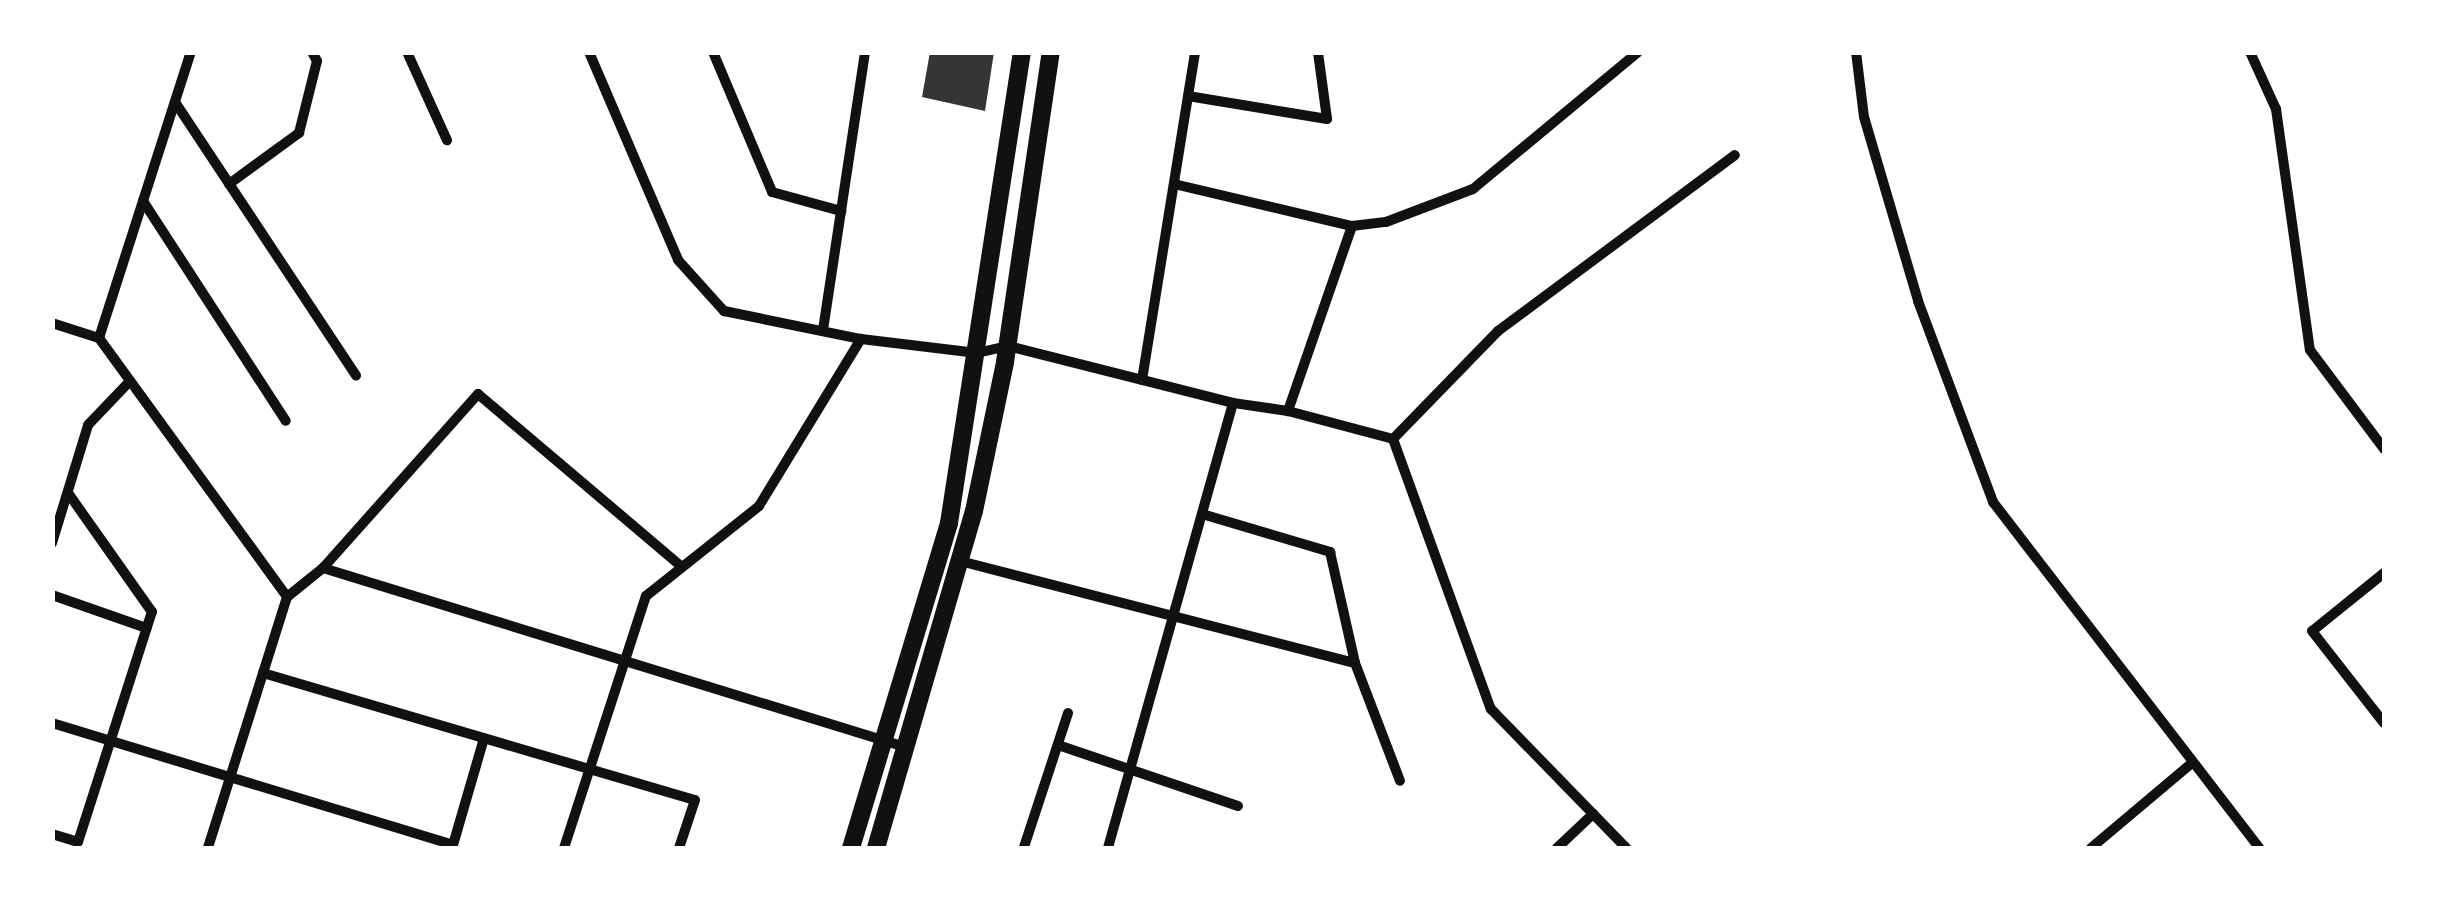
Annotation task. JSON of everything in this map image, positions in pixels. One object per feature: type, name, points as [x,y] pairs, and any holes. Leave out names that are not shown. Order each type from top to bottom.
[{"type":"street","points":[[98,338],[191,52]]},
{"type":"street","points":[[229,184],[299,133],[317,60],[312,52]]},
{"type":"street","points":[[408,52],[447,140]]},
{"type":"street","points":[[589,52],[678,260],[724,311],[861,339],[977,353],[1008,346],[1233,404],[1288,411],[1393,439]]},
{"type":"street","points":[[714,52],[772,192],[841,211]]},
{"type":"street","points":[[823,330],[865,52]]},
{"type":"street","points":[[851,848],[949,523],[1022,52]]},
{"type":"street","points":[[876,848],[960,561],[1008,346],[1051,52]]},
{"type":"street","points":[[1142,380],[1195,52]]},
{"type":"street","points":[[1188,96],[1327,119],[1318,52]]},
{"type":"street","points":[[1174,184],[1352,226],[1386,222],[1473,189],[1638,52]]},
{"type":"street","points":[[1856,52],[1864,117],[1918,300],[1993,502],[2259,848]]},
{"type":"street","points":[[2250,52],[2276,110],[2310,350],[2384,449]]},
{"type":"street","points":[[175,102],[356,375]]},
{"type":"street","points":[[1393,439],[1498,331],[1735,155]]},
{"type":"street","points":[[143,201],[286,421]]},
{"type":"street","points":[[1288,411],[1352,226]]},
{"type":"street","points":[[52,322],[98,338],[287,597]]},
{"type":"street","points":[[564,848],[621,660],[646,596],[760,506],[861,339]]},
{"type":"street","points":[[52,543],[88,426],[130,381]]},
{"type":"street","points":[[208,848],[287,597],[322,568],[478,394],[682,567]]},
{"type":"street","points":[[1108,848],[1233,404]]},
{"type":"street","points":[[1393,439],[1491,710],[1626,848]]},
{"type":"street","points":[[52,834],[78,842],[152,612],[68,494]]},
{"type":"street","points":[[1202,514],[1330,552],[1355,664],[1400,781]]},
{"type":"street","points":[[960,561],[1355,664]]},
{"type":"street","points":[[322,568],[906,748]]},
{"type":"street","points":[[2384,573],[2312,631],[2384,723]]},
{"type":"street","points":[[52,595],[146,628]]},
{"type":"street","points":[[263,674],[695,800],[679,848]]},
{"type":"street","points":[[1026,848],[1068,713]]},
{"type":"street","points":[[52,722],[452,845],[484,738]]},
{"type":"street","points":[[1058,745],[1238,806]]},
{"type":"street","points":[[2090,848],[2192,764]]},
{"type":"street","points":[[1557,848],[1593,814]]},
{"type":"building","points":[[930,52],[994,52],[985,111],[922,97]]}]
